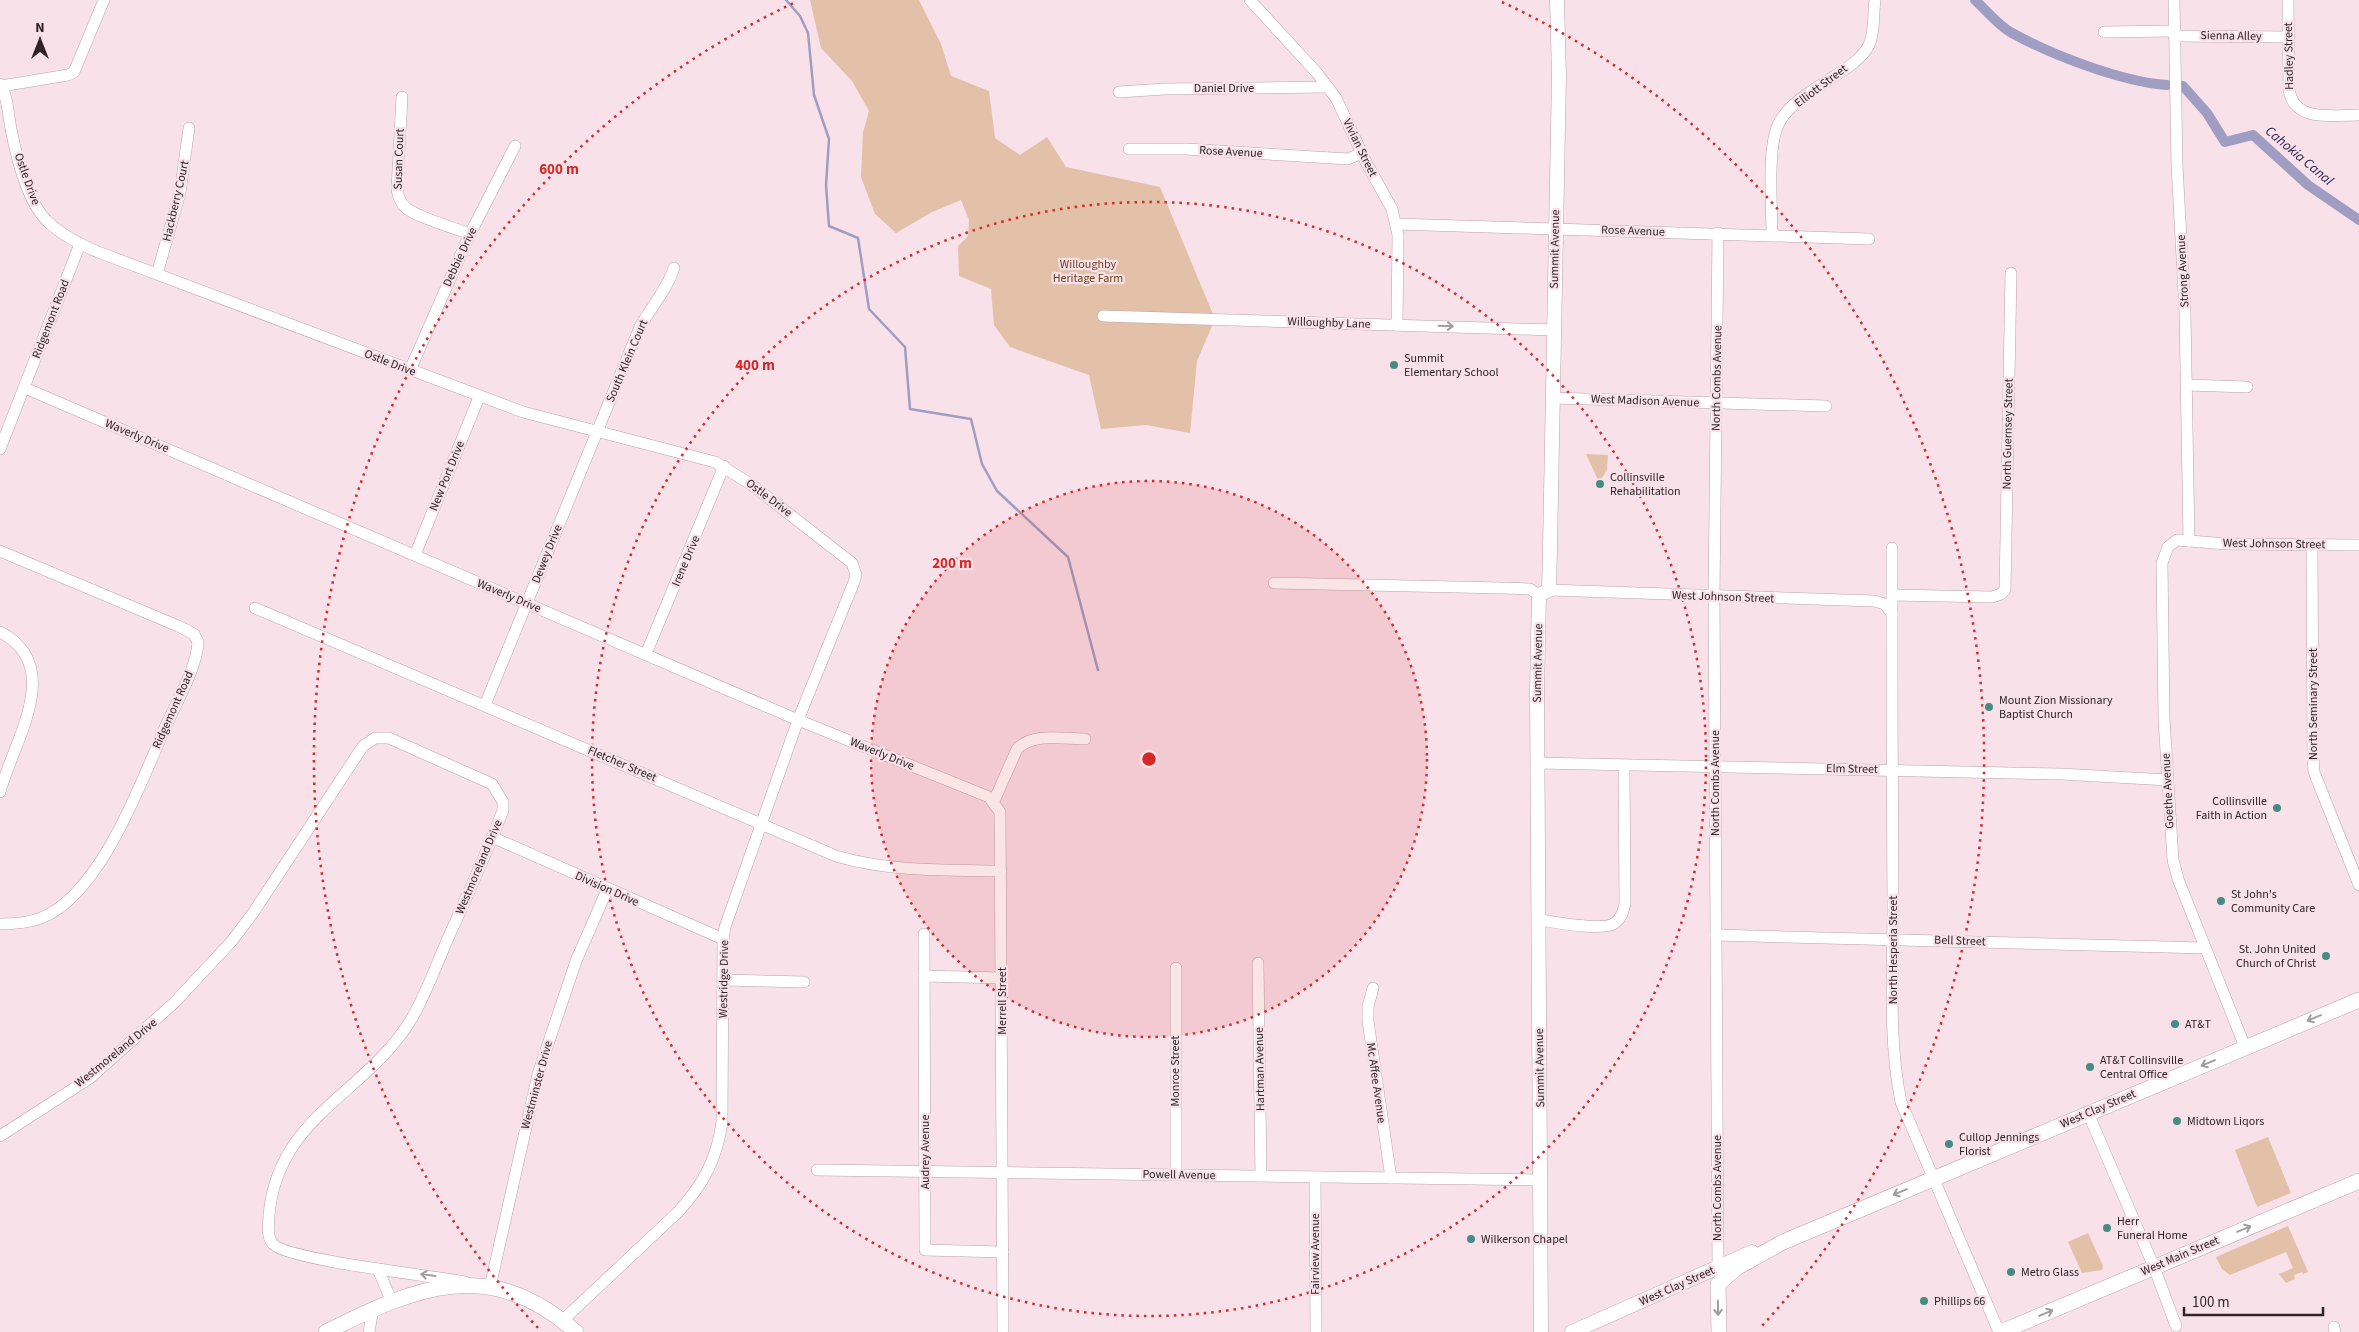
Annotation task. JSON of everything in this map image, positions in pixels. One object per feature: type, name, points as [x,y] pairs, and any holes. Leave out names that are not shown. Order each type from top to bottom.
[{"type":"main road","name":"West Clay Street","points":[[1718,1284],[1738,1267],[1783,1242],[2359,1000]]},
{"type":"main road","name":"West Main Street","points":[[2000,1332],[2359,1181]]},
{"type":"main road","name":"North Combs Avenue","points":[[1718,1284],[1719,1332]]},
{"type":"main road","points":[[326,1332],[391,1300],[435,1288],[483,1286],[530,1299],[563,1320],[576,1332]]},
{"type":"street","points":[[1,85],[74,72],[104,0]]},
{"type":"street","name":"Vivian Street","points":[[1250,0],[1336,98],[1362,153],[1392,209],[1396,224],[1397,325]]},
{"type":"street","name":"Summit Avenue","points":[[1541,1332],[1537,763],[1553,398],[1559,76],[1557,0]]},
{"type":"street","name":"Elliott Street","points":[[1772,235],[1773,144],[1777,127],[1787,112],[1798,101],[1863,55],[1871,38],[1875,0]]},
{"type":"street","name":"Strong Avenue","points":[[2174,0],[2187,385],[2189,541]]},
{"type":"street","name":"Hadley Street","points":[[2288,0],[2290,95],[2298,109],[2306,114],[2359,115]]},
{"type":"street","name":"Sienna Alley","points":[[2104,32],[2289,37]]},
{"type":"street","name":"Ostle Drive","points":[[1,85],[19,159],[38,210],[54,227],[80,244],[479,397],[523,412],[690,454],[724,466],[752,484],[848,558],[855,570]]},
{"type":"street","name":"Daniel Drive","points":[[1119,92],[1164,89],[1328,87]]},
{"type":"street","name":"Susan Court","points":[[402,98],[397,189],[401,202],[413,212],[470,234]]},
{"type":"street","name":"Hackberry Court","points":[[157,274],[180,193],[189,128]]},
{"type":"street","name":"Debbie Drive","points":[[410,370],[470,234],[515,146]]},
{"type":"street","name":"Rose Avenue","points":[[1129,149],[1196,150],[1348,159],[1362,153]]},
{"type":"street","name":"Rose Avenue","points":[[1396,224],[1869,239]]},
{"type":"street","name":"North Combs Avenue","points":[[1718,233],[1714,597],[1718,1284]]},
{"type":"street","name":"Ridgemont Road","points":[[0,450],[80,244]]},
{"type":"street","name":"South Klein Court","points":[[597,430],[640,327],[650,308],[669,283],[674,268]]},
{"type":"street","name":"North Guernsey Street","points":[[1892,595],[1992,597],[2001,594],[2006,585],[2011,273]]},
{"type":"street","name":"Willoughby Lane","points":[[1103,316],[1554,330]]},
{"type":"street","points":[[2187,385],[2246,387]]},
{"type":"street","name":"Waverly Drive","points":[[25,388],[798,720],[989,797],[994,801]]},
{"type":"street","name":"New Port Drive","points":[[415,555],[479,397]]},
{"type":"street","name":"West Madison Avenue","points":[[1553,398],[1826,406]]},
{"type":"street","name":"Dewey Drive","points":[[485,705],[597,430]]},
{"type":"street","name":"Irene Drive","points":[[646,654],[724,466]]},
{"type":"street","name":"Goethe Avenue","points":[[2189,541],[2175,541],[2168,547],[2162,563],[2164,719],[2173,860],[2178,879],[2245,1047]]},
{"type":"street","name":"West Johnson Street","points":[[2189,541],[2359,545]]},
{"type":"street","name":"North Seminary Street","points":[[2312,545],[2312,758],[2319,785],[2359,885]]},
{"type":"street","name":"North Hesperia Street","points":[[1892,548],[1894,1059],[1897,1081],[1901,1102],[1932,1178],[2000,1332]]},
{"type":"street","name":"Ridgemont Road","points":[[0,551],[178,626],[194,634],[198,644],[190,669],[129,810],[97,867],[68,898],[48,914],[30,921],[0,924]]},
{"type":"street","name":"Westridge Drive","points":[[563,1320],[678,1212],[693,1195],[711,1167],[718,1145],[722,1122],[723,939],[728,918],[798,720],[848,598],[856,575],[855,570]]},
{"type":"street","name":"West Johnson Street","points":[[1274,583],[1530,589],[1544,593],[1874,601],[1885,604],[1892,614]]},
{"type":"street","name":"Fletcher Street","points":[[255,608],[836,856],[872,865],[900,869],[1000,871]]},
{"type":"street","points":[[0,632],[12,639],[22,650],[32,668],[33,682],[26,718],[0,792]]},
{"type":"street","name":"Westmoreland Drive","points":[[0,1136],[90,1078],[142,1034],[180,997],[231,942],[253,913],[363,746],[375,738],[389,738],[492,784],[503,802],[492,838],[412,1018],[389,1049],[302,1133],[285,1156],[274,1188],[268,1227],[269,1237],[277,1247],[332,1261],[433,1275],[483,1286]]},
{"type":"street","points":[[994,801],[1017,749],[1022,743],[1034,738],[1085,739]]},
{"type":"street","name":"Elm Street","points":[[1537,763],[2061,774],[2168,780]]},
{"type":"street","points":[[1539,920],[1597,926],[1613,925],[1622,917],[1625,904],[1624,766]]},
{"type":"street","name":"Merrell Street","points":[[994,801],[1000,812],[1003,1332]]},
{"type":"street","name":"Division Drive","points":[[492,838],[607,890],[723,939]]},
{"type":"street","name":"Westminster Drive","points":[[483,1286],[538,1074],[576,961],[607,890]]},
{"type":"street","name":"Audrey Avenue","points":[[924,934],[925,1250],[1003,1252]]},
{"type":"street","name":"Bell Street","points":[[1716,935],[2205,948]]},
{"type":"street","name":"Hartman Avenue","points":[[1258,963],[1262,1176]]},
{"type":"street","name":"Monroe Street","points":[[1176,968],[1176,1174]]},
{"type":"street","points":[[924,976],[1001,978]]},
{"type":"street","points":[[723,980],[804,982]]},
{"type":"street","name":"Mc Affee Avenue","points":[[1373,988],[1368,1007],[1368,1021],[1391,1178]]},
{"type":"street","points":[[2088,1113],[2154,1267],[2176,1326]]},
{"type":"street","name":"Powell Avenue","points":[[817,1170],[1541,1180]]},
{"type":"street","name":"Fairview Avenue","points":[[1315,1177],[1316,1332]]},
{"type":"street","name":"West Clay Street","points":[[1572,1332],[1769,1245],[1783,1242]]},
{"type":"street","points":[[378,1268],[391,1300]]},
{"type":"street","points":[[369,1332],[373,1308]]},
{"type":"green space","name":"Willoughby Heritage Farm","points":[[810,0],[919,0],[941,44],[951,76],[989,91],[995,138],[1020,155],[1047,137],[1066,167],[1160,187],[1215,319],[1197,361],[1190,433],[1146,425],[1101,429],[1089,375],[1010,347],[994,325],[991,289],[959,276],[958,246],[968,236],[969,220],[961,200],[932,212],[896,233],[875,214],[861,177],[863,133],[869,111],[852,81],[821,48]]},
{"type":"green space","points":[[1586,454],[1608,455],[1607,470],[1599,482]]},
{"type":"green space","points":[[2268,1137],[2291,1193],[2257,1207],[2235,1150]]},
{"type":"green space","points":[[2288,1226],[2308,1272],[2294,1275],[2295,1279],[2286,1283],[2279,1274],[2293,1268],[2286,1252],[2230,1275],[2222,1269],[2216,1257]]},
{"type":"green space","points":[[2088,1233],[2103,1266],[2102,1270],[2082,1273],[2068,1242]]},
{"type":"waterway","points":[[786,0],[800,16],[808,33],[814,95],[829,139],[826,185],[829,226],[858,238],[869,309],[905,347],[910,409],[971,419],[982,464],[997,491],[1068,557],[1098,670]]},
{"type":"waterway","name":"Cahokia Canal","points":[[1975,0],[2007,30],[2047,50],[2129,79],[2167,85]]},
{"type":"waterway","name":"Cahokia Canal","points":[[2183,86],[2207,113],[2225,142],[2253,135],[2308,185],[2359,220]]},
{"type":"place","name":"Summit Elementary School","points":[[1394,365]]},
{"type":"place","name":"Collinsville Rehabilitation","points":[[1600,484]]},
{"type":"place","name":"Mount Zion Missionary Baptist Church","points":[[1989,707]]},
{"type":"place","name":"Collinsville Faith in Action","points":[[2277,808]]},
{"type":"place","name":"St John's Community Care","points":[[2221,901]]},
{"type":"place","name":"St. John United Church of Christ","points":[[2326,956]]},
{"type":"place","name":"AT&T","points":[[2175,1024]]},
{"type":"place","name":"AT&T Collinsville Central Office","points":[[2090,1067]]},
{"type":"place","name":"Midtown Liqors","points":[[2177,1121]]},
{"type":"place","name":"Cullop Jennings Florist","points":[[1949,1144]]},
{"type":"place","name":"Herr Funeral Home","points":[[2107,1228]]},
{"type":"place","name":"Wilkerson Chapel","points":[[1471,1239]]},
{"type":"place","name":"Metro Glass","points":[[2011,1272]]},
{"type":"place","name":"Phillips 66","points":[[1924,1301]]}]
